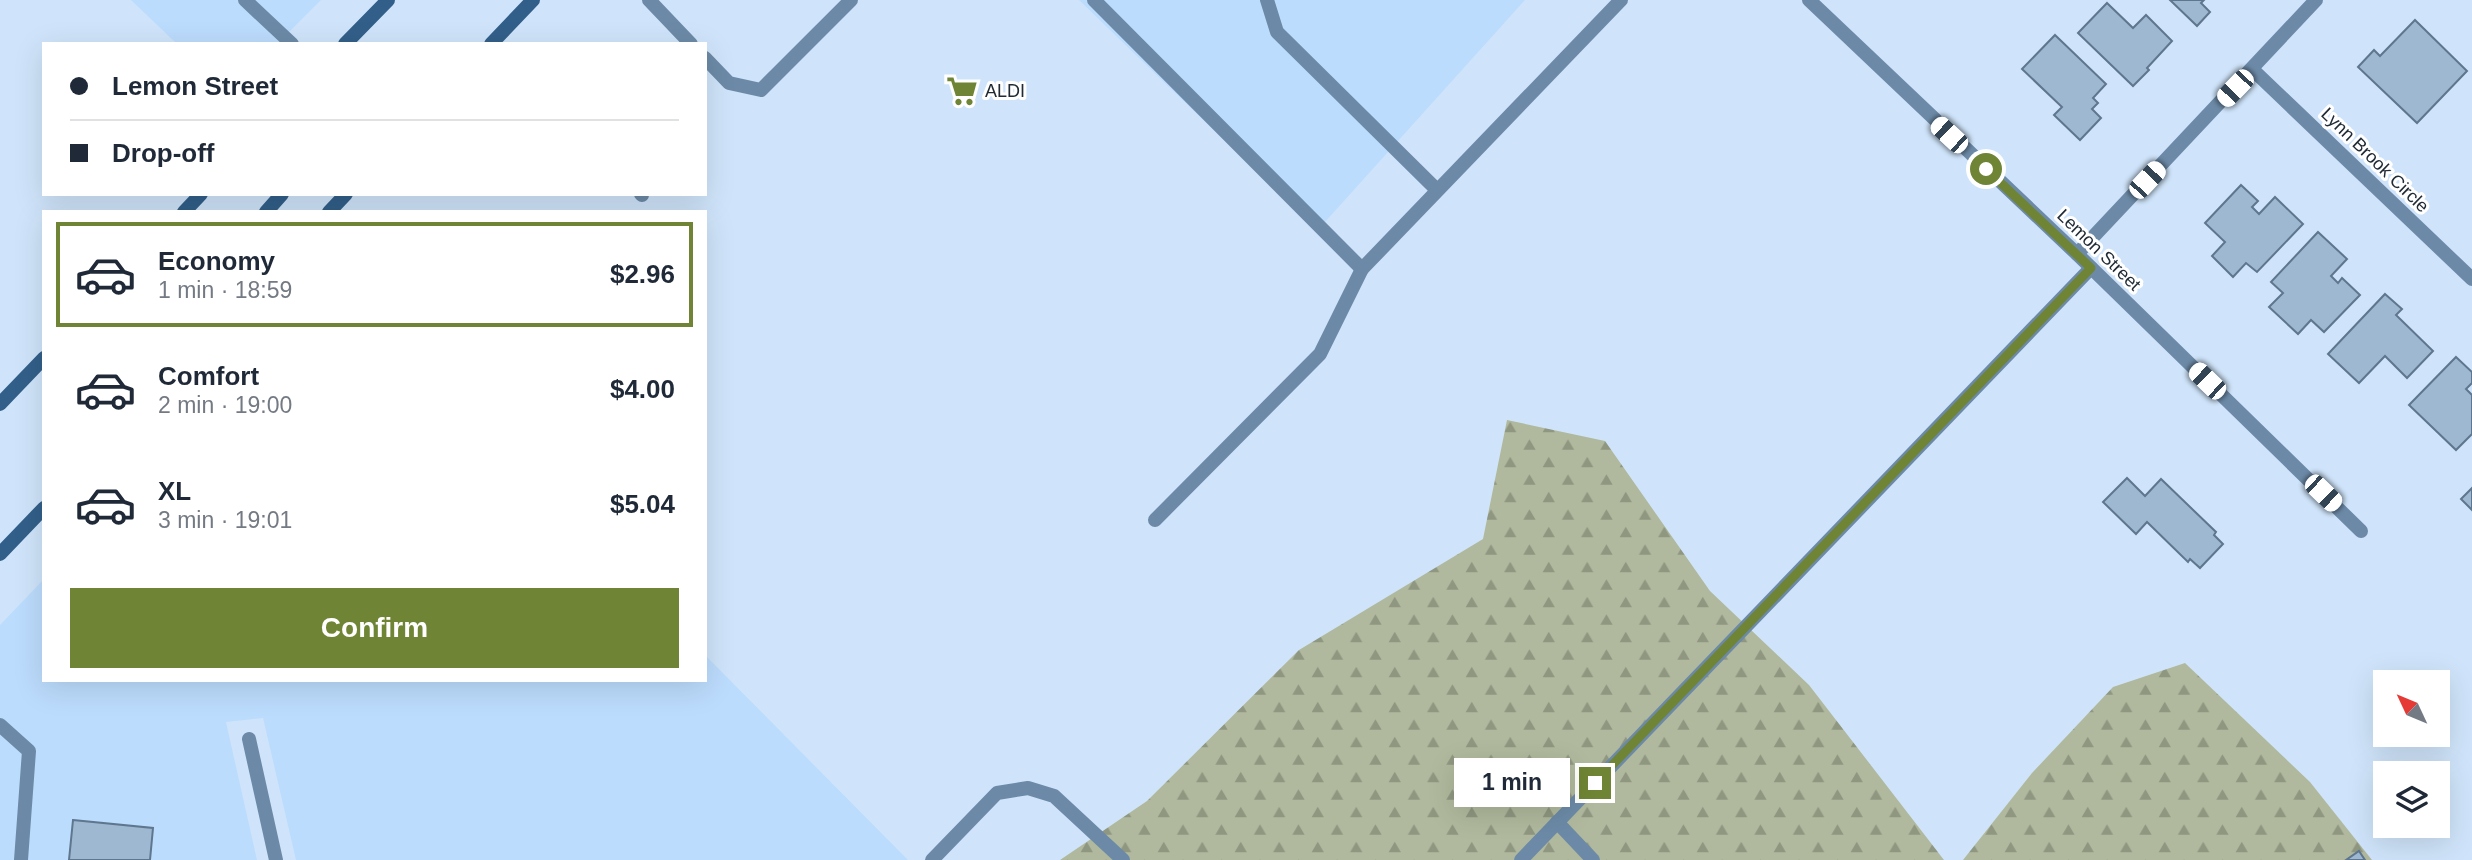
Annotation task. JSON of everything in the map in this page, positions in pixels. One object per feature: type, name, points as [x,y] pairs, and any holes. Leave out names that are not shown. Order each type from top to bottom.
[{"type":"main road","points":[[347,42],[388,0]]},
{"type":"main road","points":[[493,42],[533,0]]},
{"type":"main road","points":[[186,210],[199,196]]},
{"type":"main road","points":[[268,210],[280,196]]},
{"type":"main road","points":[[331,210],[344,196]]},
{"type":"main road","points":[[0,404],[42,360]]},
{"type":"main road","points":[[0,554],[42,510]]},
{"type":"street","points":[[245,0],[290,42]]},
{"type":"street","points":[[649,0],[689,42]]},
{"type":"street","points":[[707,60],[729,83],[761,90],[851,0]]},
{"type":"street","points":[[1094,0],[1362,269]]},
{"type":"street","points":[[1267,0],[1277,32],[1437,190]]},
{"type":"street","points":[[1155,520],[1320,354],[1362,269],[1620,0]]},
{"type":"street","name":"Lemon Street","points":[[1809,0],[2077,254],[2361,531]]},
{"type":"street","points":[[2077,254],[2316,0]]},
{"type":"street","name":"Lynn Brook Circle","points":[[2252,69],[2472,279]]},
{"type":"street","points":[[1521,860],[2091,268]]},
{"type":"street","points":[[0,725],[29,751],[21,860]]},
{"type":"street","points":[[249,739],[276,860]]},
{"type":"street","points":[[932,860],[997,793],[1028,788],[1054,796],[1123,860]]},
{"type":"street","points":[[1557,822],[1593,860]]},
{"type":"shaded area","points":[[131,0],[321,0],[279,42],[175,42]]},
{"type":"shaded area","points":[[1079,0],[1525,0],[1316,232]]},
{"type":"shaded area","points":[[42,581],[42,682],[707,682],[707,657],[908,860],[296,860],[263,718],[226,722],[257,860],[0,860],[0,625]]},
{"type":"green space","points":[[1507,420],[1605,441],[1710,591],[1809,685],[1944,860],[1060,860],[1147,801],[1299,650],[1483,539]]},
{"type":"green space","points":[[2185,663],[2310,782],[2372,860],[1963,860],[2032,773],[2113,687]]},
{"type":"building","points":[[2170,0],[2204,0],[2201,3],[2210,12],[2197,26]]},
{"type":"building","points":[[2107,3],[2133,28],[2146,15],[2172,41],[2133,86],[2078,33]]},
{"type":"building","points":[[2415,20],[2467,71],[2417,123],[2358,67],[2374,50],[2380,56]]},
{"type":"building","points":[[2055,35],[2106,84],[2093,98],[2098,103],[2092,109],[2101,118],[2080,140],[2054,115],[2062,107],[2022,69]]},
{"type":"building","points":[[2241,185],[2258,201],[2252,207],[2259,214],[2275,197],[2303,224],[2257,272],[2246,263],[2233,277],[2212,256],[2225,242],[2205,223]]},
{"type":"building","points":[[2318,232],[2347,259],[2331,276],[2338,283],[2342,278],[2360,295],[2324,332],[2311,320],[2298,334],[2269,307],[2283,293],[2271,282]]},
{"type":"building","points":[[2385,294],[2402,309],[2396,315],[2433,351],[2407,378],[2385,356],[2359,383],[2328,354]]},
{"type":"building","points":[[2456,357],[2472,372],[2472,383],[2466,389],[2472,395],[2472,434],[2456,450],[2409,405]]},
{"type":"building","points":[[2127,478],[2145,496],[2161,479],[2216,532],[2214,535],[2223,544],[2200,568],[2190,559],[2188,562],[2147,522],[2136,534],[2103,502]]},
{"type":"building","points":[[2472,488],[2472,510],[2461,499]]},
{"type":"building","points":[[73,820],[153,828],[150,860],[69,860]]},
{"type":"building","points":[[2359,851],[2365,860],[2346,860]]},
{"type":"place","name":"ALDI","points":[[962,91]]},
{"type":"route","points":[[1595,783],[2091,268],[1986,169]]}]
